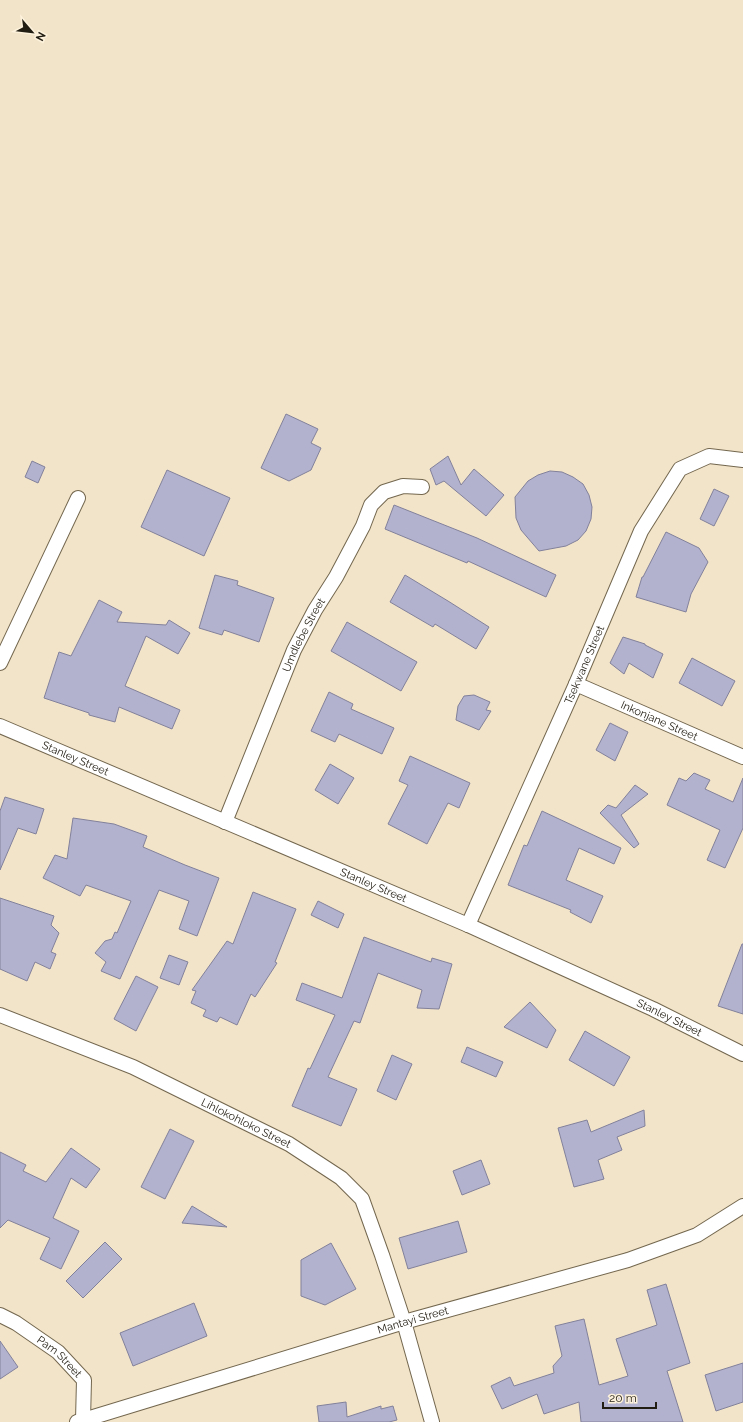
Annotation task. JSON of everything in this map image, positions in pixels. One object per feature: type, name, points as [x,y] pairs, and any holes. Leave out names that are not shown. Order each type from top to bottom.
[{"type":"street","name":"Tsekwane Street","points":[[468,925],[576,684],[640,530],[680,469],[709,456],[743,460]]},
{"type":"street","name":"Umdlebe Street","points":[[225,822],[294,650],[315,610],[336,577],[363,526],[371,505],[384,492],[404,486],[422,488]]},
{"type":"street","points":[[0,663],[78,498]]},
{"type":"street","name":"Inkonjane Street","points":[[576,684],[743,757]]},
{"type":"street","name":"Stanley Street","points":[[0,726],[468,925],[653,1009],[743,1054]]},
{"type":"street","name":"Lihlokohloko Street","points":[[0,1014],[133,1067],[289,1144],[341,1178],[362,1199],[404,1322],[432,1422]]},
{"type":"street","name":"Mantayi Street","points":[[80,1421],[404,1322],[628,1260],[697,1235],[743,1206]]},
{"type":"street","name":"Pam Street","points":[[0,1315],[16,1323],[58,1352],[84,1380],[80,1421]]},
{"type":"building","points":[[286,414],[318,429],[311,443],[321,448],[311,470],[289,481],[261,468]]},
{"type":"building","points":[[448,456],[461,485],[474,469],[504,495],[486,516],[444,481],[436,485],[430,469]]},
{"type":"building","points":[[32,461],[45,467],[38,483],[25,477]]},
{"type":"building","points":[[167,470],[230,498],[204,556],[141,527]]},
{"type":"building","points":[[550,471],[562,472],[583,484],[589,495],[592,507],[591,519],[586,531],[578,540],[566,546],[539,551],[521,530],[516,518],[515,497],[528,481],[538,475]]},
{"type":"building","points":[[714,489],[729,496],[714,526],[700,519]]},
{"type":"building","points":[[394,505],[477,538],[556,575],[546,597],[468,561],[467,563],[385,529]]},
{"type":"building","points":[[666,532],[699,548],[708,562],[691,594],[686,612],[636,597],[642,577]]},
{"type":"building","points":[[215,575],[238,581],[237,585],[274,598],[259,642],[224,630],[222,635],[199,628]]},
{"type":"building","points":[[405,575],[489,627],[476,649],[435,624],[433,627],[390,602]]},
{"type":"building","points":[[99,600],[122,612],[117,622],[166,625],[169,620],[190,633],[178,654],[146,636],[125,686],[180,710],[172,729],[119,707],[115,722],[89,715],[89,713],[44,698],[59,652],[71,656]]},
{"type":"building","points":[[347,622],[417,662],[401,691],[331,651]]},
{"type":"building","points":[[623,637],[645,644],[663,654],[653,678],[629,663],[624,674],[610,663]]},
{"type":"building","points":[[692,658],[735,681],[722,706],[679,683]]},
{"type":"building","points":[[329,692],[353,704],[351,709],[394,728],[382,754],[339,734],[335,742],[311,731]]},
{"type":"building","points":[[474,695],[490,702],[486,710],[491,711],[479,730],[456,720],[458,706],[464,696]]},
{"type":"building","points":[[610,723],[628,732],[615,761],[596,750]]},
{"type":"building","points":[[410,756],[470,783],[459,808],[448,803],[427,844],[388,824],[408,785],[399,781]]},
{"type":"building","points":[[330,764],[354,778],[338,804],[315,790]]},
{"type":"building","points":[[694,773],[710,780],[705,789],[733,802],[743,778],[743,828],[725,868],[707,860],[720,830],[667,805],[679,778],[686,781]]},
{"type":"building","points":[[635,785],[648,794],[621,815],[639,844],[634,848],[600,813],[608,805],[616,808]]},
{"type":"building","points":[[5,797],[44,809],[36,834],[18,828],[0,870],[0,811]]},
{"type":"building","points":[[542,811],[621,848],[614,864],[579,848],[566,880],[603,896],[591,923],[570,912],[571,910],[508,885],[524,845],[527,846]]},
{"type":"building","points":[[73,818],[114,824],[147,836],[143,847],[219,878],[197,936],[179,929],[189,901],[159,890],[120,979],[101,971],[106,962],[95,953],[105,941],[112,939],[115,932],[117,933],[131,901],[86,885],[80,896],[43,878],[55,855],[67,859]]},
{"type":"building","points":[[253,892],[296,909],[275,962],[277,963],[255,997],[251,994],[237,1025],[220,1017],[217,1022],[203,1016],[206,1010],[191,1003],[196,991],[192,990],[227,941],[233,944]]},
{"type":"building","points":[[0,898],[54,916],[51,925],[59,933],[51,952],[56,954],[50,969],[35,962],[27,981],[0,969]]},
{"type":"building","points":[[318,901],[344,914],[338,928],[311,915]]},
{"type":"building","points":[[364,937],[431,962],[432,958],[452,964],[439,1009],[417,1008],[422,990],[378,973],[360,1023],[354,1021],[328,1077],[357,1089],[341,1126],[292,1106],[308,1068],[310,1069],[335,1015],[296,1000],[302,983],[342,998]]},
{"type":"building","points":[[743,944],[743,1014],[718,1006]]},
{"type":"building","points":[[169,955],[188,962],[179,985],[160,978]]},
{"type":"building","points":[[136,976],[158,987],[136,1031],[114,1019]]},
{"type":"building","points":[[530,1002],[556,1030],[547,1048],[504,1027]]},
{"type":"building","points":[[585,1031],[630,1057],[614,1086],[569,1060]]},
{"type":"building","points":[[467,1047],[503,1062],[496,1077],[461,1062]]},
{"type":"building","points":[[392,1055],[412,1064],[396,1100],[377,1091]]},
{"type":"building","points":[[644,1110],[645,1126],[617,1137],[622,1150],[598,1160],[604,1179],[574,1187],[558,1128],[587,1120],[591,1132]]},
{"type":"building","points":[[170,1129],[194,1141],[165,1199],[141,1187]]},
{"type":"building","points":[[71,1148],[100,1169],[86,1188],[71,1178],[53,1218],[79,1231],[61,1269],[40,1259],[50,1238],[8,1220],[0,1228],[0,1152],[26,1165],[23,1171],[46,1182]]},
{"type":"building","points":[[481,1160],[490,1184],[462,1195],[453,1171]]},
{"type":"building","points":[[192,1206],[227,1227],[182,1223]]},
{"type":"building","points":[[458,1221],[467,1252],[408,1269],[399,1238]]},
{"type":"building","points":[[105,1242],[122,1259],[83,1298],[66,1281]]},
{"type":"building","points":[[331,1243],[356,1289],[325,1305],[301,1296],[301,1260]]},
{"type":"building","points":[[666,1284],[690,1363],[667,1371],[683,1422],[581,1422],[579,1402],[544,1414],[537,1394],[502,1409],[491,1386],[510,1377],[514,1386],[554,1373],[553,1366],[562,1356],[555,1326],[584,1319],[599,1385],[628,1376],[616,1339],[657,1325],[647,1290]]},
{"type":"building","points":[[194,1303],[207,1336],[133,1366],[120,1333]]},
{"type":"building","points":[[0,1341],[18,1367],[0,1379]]},
{"type":"building","points":[[743,1363],[743,1402],[716,1411],[705,1375]]},
{"type":"building","points":[[346,1402],[347,1417],[381,1406],[381,1409],[393,1406],[397,1420],[389,1422],[319,1422],[317,1406]]}]
